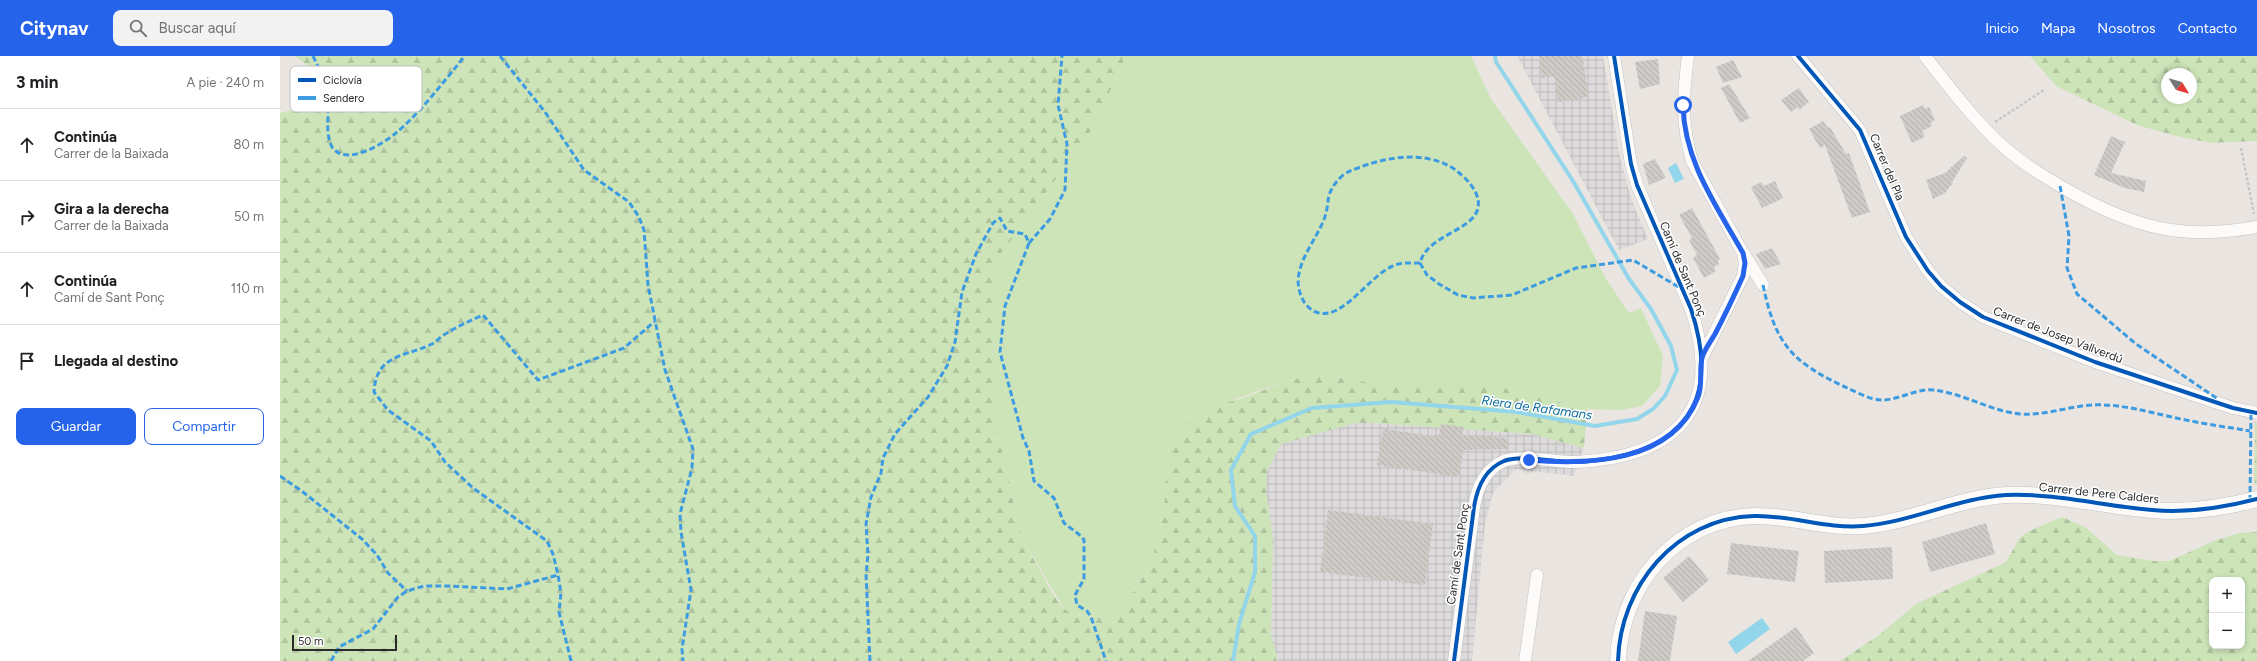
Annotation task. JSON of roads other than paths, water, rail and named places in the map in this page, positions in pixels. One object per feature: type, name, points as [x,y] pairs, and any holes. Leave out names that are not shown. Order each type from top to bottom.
[{"type":"street","name":"Camí de Sant Ponç","points":[[1454,661],[1474,507],[1478,488],[1489,472],[1506,461],[1519,459],[1576,462],[1603,459],[1642,450],[1660,442],[1674,432],[1692,410],[1700,388],[1702,358],[1697,328],[1691,309],[1654,227],[1631,164],[1614,56]]},
{"type":"street","points":[[1688,56],[1683,105],[1688,144],[1692,160],[1743,253],[1763,285]]},
{"type":"street","name":"Carrer del Pla","points":[[1798,56],[1860,130],[1896,213]]},
{"type":"street","points":[[1925,56],[1986,128],[2011,153],[2030,167],[2095,206],[2128,220],[2148,226],[2185,233],[2227,232],[2257,227]]},
{"type":"street","name":"Carrer de Josep Vallverdú","points":[[1896,213],[1906,237],[1928,271],[1960,302],[1983,317],[2095,362],[2233,408],[2257,413]]},
{"type":"street","points":[[1702,358],[1743,276],[1745,263],[1743,253]]},
{"type":"street","name":"Carrer de Pere Calders","points":[[1618,661],[1620,634],[1627,609],[1646,573],[1679,541],[1690,534],[1725,520],[1755,516],[1824,526],[1864,526],[1907,518],[1979,498],[2005,495],[2050,496],[2153,510],[2208,508],[2257,499]]},
{"type":"street","points":[[1525,661],[1537,575]]},
{"type":"water","points":[[1676,163],[1684,179],[1675,183],[1668,168]]},
{"type":"water","points":[[1762,618],[1770,629],[1736,654],[1728,642]]},
{"type":"waterway","name":"Riera de Rafamans","points":[[1233,661],[1239,624],[1255,572],[1255,536],[1235,506],[1231,470],[1251,434],[1312,408],[1391,402],[1517,412],[1595,426],[1637,419],[1653,409],[1665,396],[1677,370],[1671,346],[1651,309],[1629,279],[1573,181],[1496,62],[1495,56]]}]
